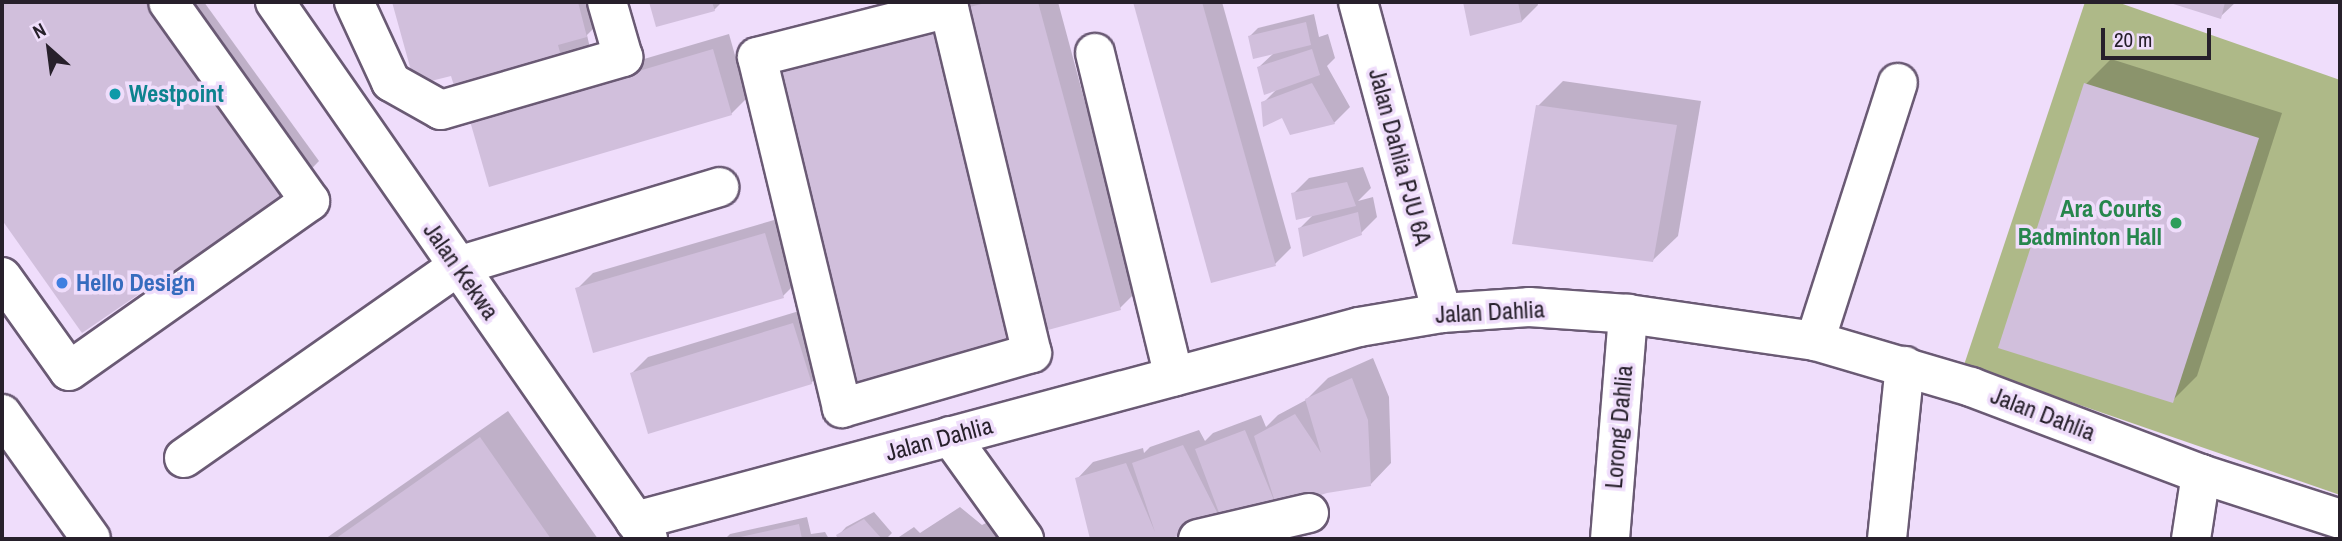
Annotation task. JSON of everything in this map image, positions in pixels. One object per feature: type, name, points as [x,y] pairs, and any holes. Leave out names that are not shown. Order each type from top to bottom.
[{"type":"street","points":[[2,277],[69,371],[310,201],[168,2]]},
{"type":"street","name":"Jalan Kekwa","points":[[275,2],[642,530]]},
{"type":"street","points":[[354,2],[391,82],[441,110],[623,57],[607,2]]},
{"type":"street","name":"Jalan Dahlia PJU 6A","points":[[1358,2],[1441,313]]},
{"type":"street","points":[[949,8],[1032,353],[952,378],[842,408],[757,57],[949,8]]},
{"type":"street","points":[[1095,53],[1174,376]]},
{"type":"street","points":[[1815,341],[1898,83]]},
{"type":"street","points":[[184,458],[458,267],[719,187]]},
{"type":"street","name":"Jalan Dahlia","points":[[642,530],[958,434],[1359,327],[1441,313],[1529,307],[1628,314],[1815,341],[1971,387],[2201,474],[2340,519]]},
{"type":"street","name":"Lorong Dahlia","points":[[1610,539],[1628,314]]},
{"type":"street","points":[[1003,362],[1018,418]]},
{"type":"street","points":[[1887,539],[1905,366]]},
{"type":"street","points":[[952,378],[958,434],[1024,539]]},
{"type":"street","points":[[2,414],[91,539]]},
{"type":"street","points":[[2,454],[53,486]]},
{"type":"street","points":[[2191,539],[2201,474]]},
{"type":"street","points":[[1198,539],[1309,513]]},
{"type":"green space","name":"Ara Courts Badminton Hall","points":[[2085,2],[2117,2],[2340,80],[2340,495],[1964,365]]},
{"type":"building","name":"Westpoint","points":[[2,2],[161,2],[296,187],[82,333],[2,220]]},
{"type":"building","points":[[392,2],[578,2],[587,37],[558,45],[566,74],[460,105],[451,76],[415,85]]},
{"type":"building","points":[[649,2],[712,2],[715,11],[656,27]]},
{"type":"building","points":[[989,2],[1038,2],[1121,310],[1048,330],[962,9]]},
{"type":"building","points":[[1133,2],[1202,2],[1276,266],[1211,283]]},
{"type":"building","points":[[1463,2],[1518,2],[1522,22],[1470,36]]},
{"type":"building","points":[[2167,2],[2225,2],[2221,19]]},
{"type":"building","points":[[933,20],[1019,344],[852,389],[766,66]]},
{"type":"building","points":[[1306,22],[1311,45],[1253,59],[1248,36]]},
{"type":"building","points":[[713,49],[732,115],[489,187],[470,121]]},
{"type":"building","points":[[1312,49],[1320,75],[1264,95],[1257,67]]},
{"type":"building","points":[[1312,83],[1335,124],[1290,135],[1282,118],[1263,127],[1261,102]]},
{"type":"building","points":[[2084,83],[2259,138],[2173,403],[1998,348]]},
{"type":"building","points":[[1536,105],[1677,125],[1653,262],[1512,244]]},
{"type":"building","points":[[1347,182],[1356,206],[1296,220],[1291,193]]},
{"type":"building","points":[[1358,212],[1362,235],[1303,257],[1298,228]]},
{"type":"building","points":[[765,233],[784,298],[593,353],[575,288]]},
{"type":"building","points":[[793,323],[812,384],[648,434],[630,373]]},
{"type":"building","points":[[1352,378],[1368,420],[1371,486],[1327,493],[1224,526],[1195,449],[1245,430],[1276,505],[1254,436],[1295,414],[1321,453],[1305,399]]},
{"type":"building","points":[[480,437],[551,539],[335,539]]},
{"type":"building","points":[[1183,445],[1224,526],[1165,539],[1090,539],[1075,478],[1126,463],[1155,532],[1132,463]]},
{"type":"building","points":[[864,519],[882,539],[838,539],[836,535]]},
{"type":"building","points":[[799,524],[802,539],[736,539],[736,538]]},
{"type":"place","name":"Westpoint","points":[[115,94]]},
{"type":"place","name":"Ara Courts Badminton Hall","points":[[2176,223]]},
{"type":"place","name":"Hello Design","points":[[62,283]]}]
